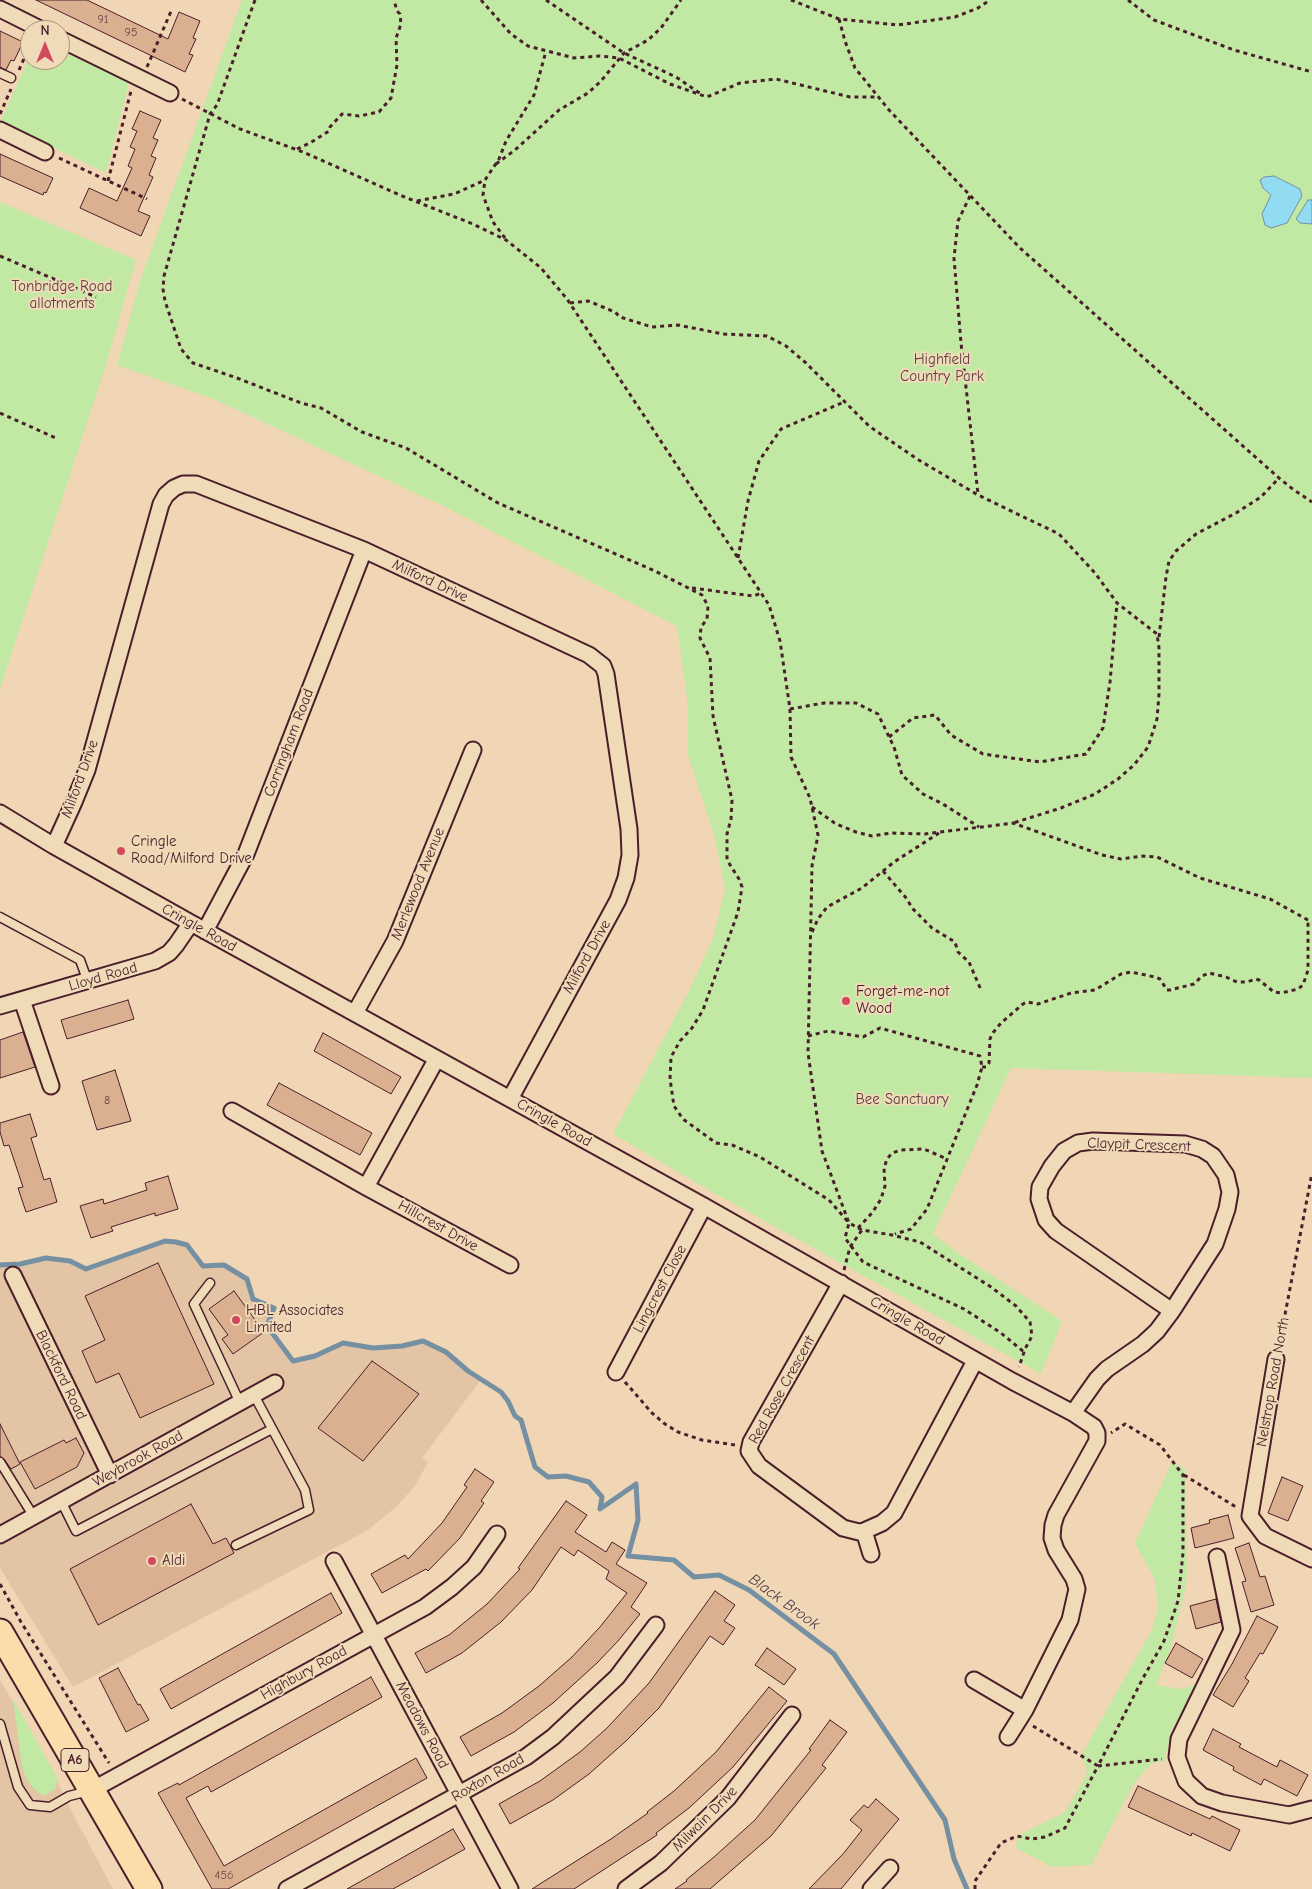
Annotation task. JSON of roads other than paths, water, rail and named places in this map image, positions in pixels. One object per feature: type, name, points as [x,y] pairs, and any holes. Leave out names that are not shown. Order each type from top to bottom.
[{"type":"highway","name":"A6","points":[[0,1632],[149,1889]]},
{"type":"street","points":[[0,9],[22,20]]},
{"type":"street","points":[[70,44],[170,93]]},
{"type":"street","points":[[0,130],[45,152]]},
{"type":"street","name":"Milford Drive","points":[[54,846],[87,770],[161,504],[166,495],[174,488],[183,484],[196,484],[364,550],[589,656],[602,666],[606,674],[629,829],[630,855],[626,878],[618,900],[510,1099]]},
{"type":"street","name":"Corringham Road","points":[[205,931],[246,854],[364,550]]},
{"type":"street","name":"Merlewood Avenue","points":[[354,1013],[395,941],[473,750]]},
{"type":"street","name":"Cringle Road","points":[[0,813],[54,846],[436,1060],[704,1206],[843,1276],[976,1361],[1073,1413],[1094,1427],[1097,1433],[1097,1441],[1056,1515],[1053,1526],[1052,1538],[1054,1544],[1077,1589],[1070,1620],[1024,1710]]},
{"type":"street","name":"Lloyd Road","points":[[0,1006],[155,961],[176,946],[191,923]]},
{"type":"street","points":[[22,1000],[51,1086]]},
{"type":"street","points":[[366,1187],[436,1060]]},
{"type":"street","name":"Hillcrest Drive","points":[[232,1111],[366,1187],[510,1265]]},
{"type":"street","name":"Claypit Crescent","points":[[1073,1413],[1097,1379],[1143,1344],[1157,1331],[1172,1311],[1215,1244],[1230,1192],[1226,1175],[1213,1156],[1202,1149],[1185,1144],[1092,1141],[1078,1143],[1064,1151],[1052,1166],[1040,1187],[1039,1199],[1046,1220],[1056,1231],[1172,1311]]},
{"type":"street","name":"Lingcrest Close","points":[[616,1372],[704,1206]]},
{"type":"street","name":"Blackford Road","points":[[13,1275],[110,1475]]},
{"type":"street","name":"Red Rose Crescent","points":[[843,1276],[749,1450],[759,1466],[843,1528],[858,1532],[864,1531]]},
{"type":"street","name":"Nelstrop Road North","points":[[1276,1359],[1250,1516],[1264,1536],[1312,1559]]},
{"type":"street","points":[[871,1554],[864,1531],[882,1523],[894,1513],[976,1361]]},
{"type":"street","name":"Weybrook Road","points":[[0,1535],[275,1383]]},
{"type":"street","name":"Highbury Road","points":[[92,1790],[425,1607],[452,1587],[474,1567],[498,1534]]},
{"type":"street","points":[[1217,1557],[1232,1630],[1179,1740],[1177,1757],[1186,1781],[1202,1796],[1222,1803],[1289,1815],[1312,1809]]},
{"type":"street","name":"Meadows Road","points":[[334,1561],[510,1889]]},
{"type":"street","name":"Roxton Road","points":[[287,1889],[526,1757],[553,1737],[617,1677],[656,1625]]},
{"type":"street","points":[[974,1680],[1024,1710],[1008,1737]]},
{"type":"street","name":"Milwain Drive","points":[[626,1889],[661,1863],[728,1798],[792,1714]]},
{"type":"street","points":[[871,1889],[890,1868]]},
{"type":"lane","points":[[0,73],[10,78]]},
{"type":"lane","points":[[0,917],[80,960],[88,982]]},
{"type":"lane","points":[[210,1283],[194,1304],[240,1403]]},
{"type":"lane","points":[[236,1545],[309,1510],[305,1490],[254,1396]]},
{"type":"lane","points":[[61,1502],[76,1530],[272,1429]]},
{"type":"lane","points":[[0,1462],[34,1516]]},
{"type":"lane","points":[[0,1724],[18,1787],[30,1806],[50,1807],[69,1796],[92,1790]]},
{"type":"water","points":[[1274,176],[1300,189],[1302,196],[1287,223],[1271,228],[1265,225],[1262,214],[1271,195],[1263,188],[1260,180],[1264,177]]},
{"type":"water","points":[[1308,200],[1312,200],[1312,224],[1300,223],[1296,219]]},
{"type":"waterway","name":"Black Brook","points":[[0,1265],[20,1264],[46,1258],[70,1261],[86,1269],[165,1241],[176,1242],[187,1245],[203,1266],[224,1265],[247,1279],[253,1299],[274,1308],[267,1326],[293,1361],[315,1356],[343,1343],[373,1348],[402,1346],[423,1341],[446,1352],[468,1371],[501,1392],[508,1401],[515,1416],[521,1420],[535,1467],[548,1477],[566,1476],[589,1482],[602,1497],[600,1509],[636,1484],[638,1520],[628,1556],[674,1560],[694,1577],[719,1575],[749,1590],[834,1654],[945,1820],[954,1859],[967,1889]]},
{"type":"place","name":"Cringle Road/Milford Drive","points":[[121,851]]},
{"type":"place","name":"Forget-me-not Wood","points":[[846,1001]]},
{"type":"place","name":"HBL Associates Limited","points":[[236,1320]]},
{"type":"place","name":"Aldi","points":[[152,1561]]},
{"type":"park label","name":"Tonbridge Road allotments","points":[[62,296]]},
{"type":"park label","name":"Highfield Country Park","points":[[942,368]]},
{"type":"park label","name":"Bee Sanctuary","points":[[902,1100]]}]
